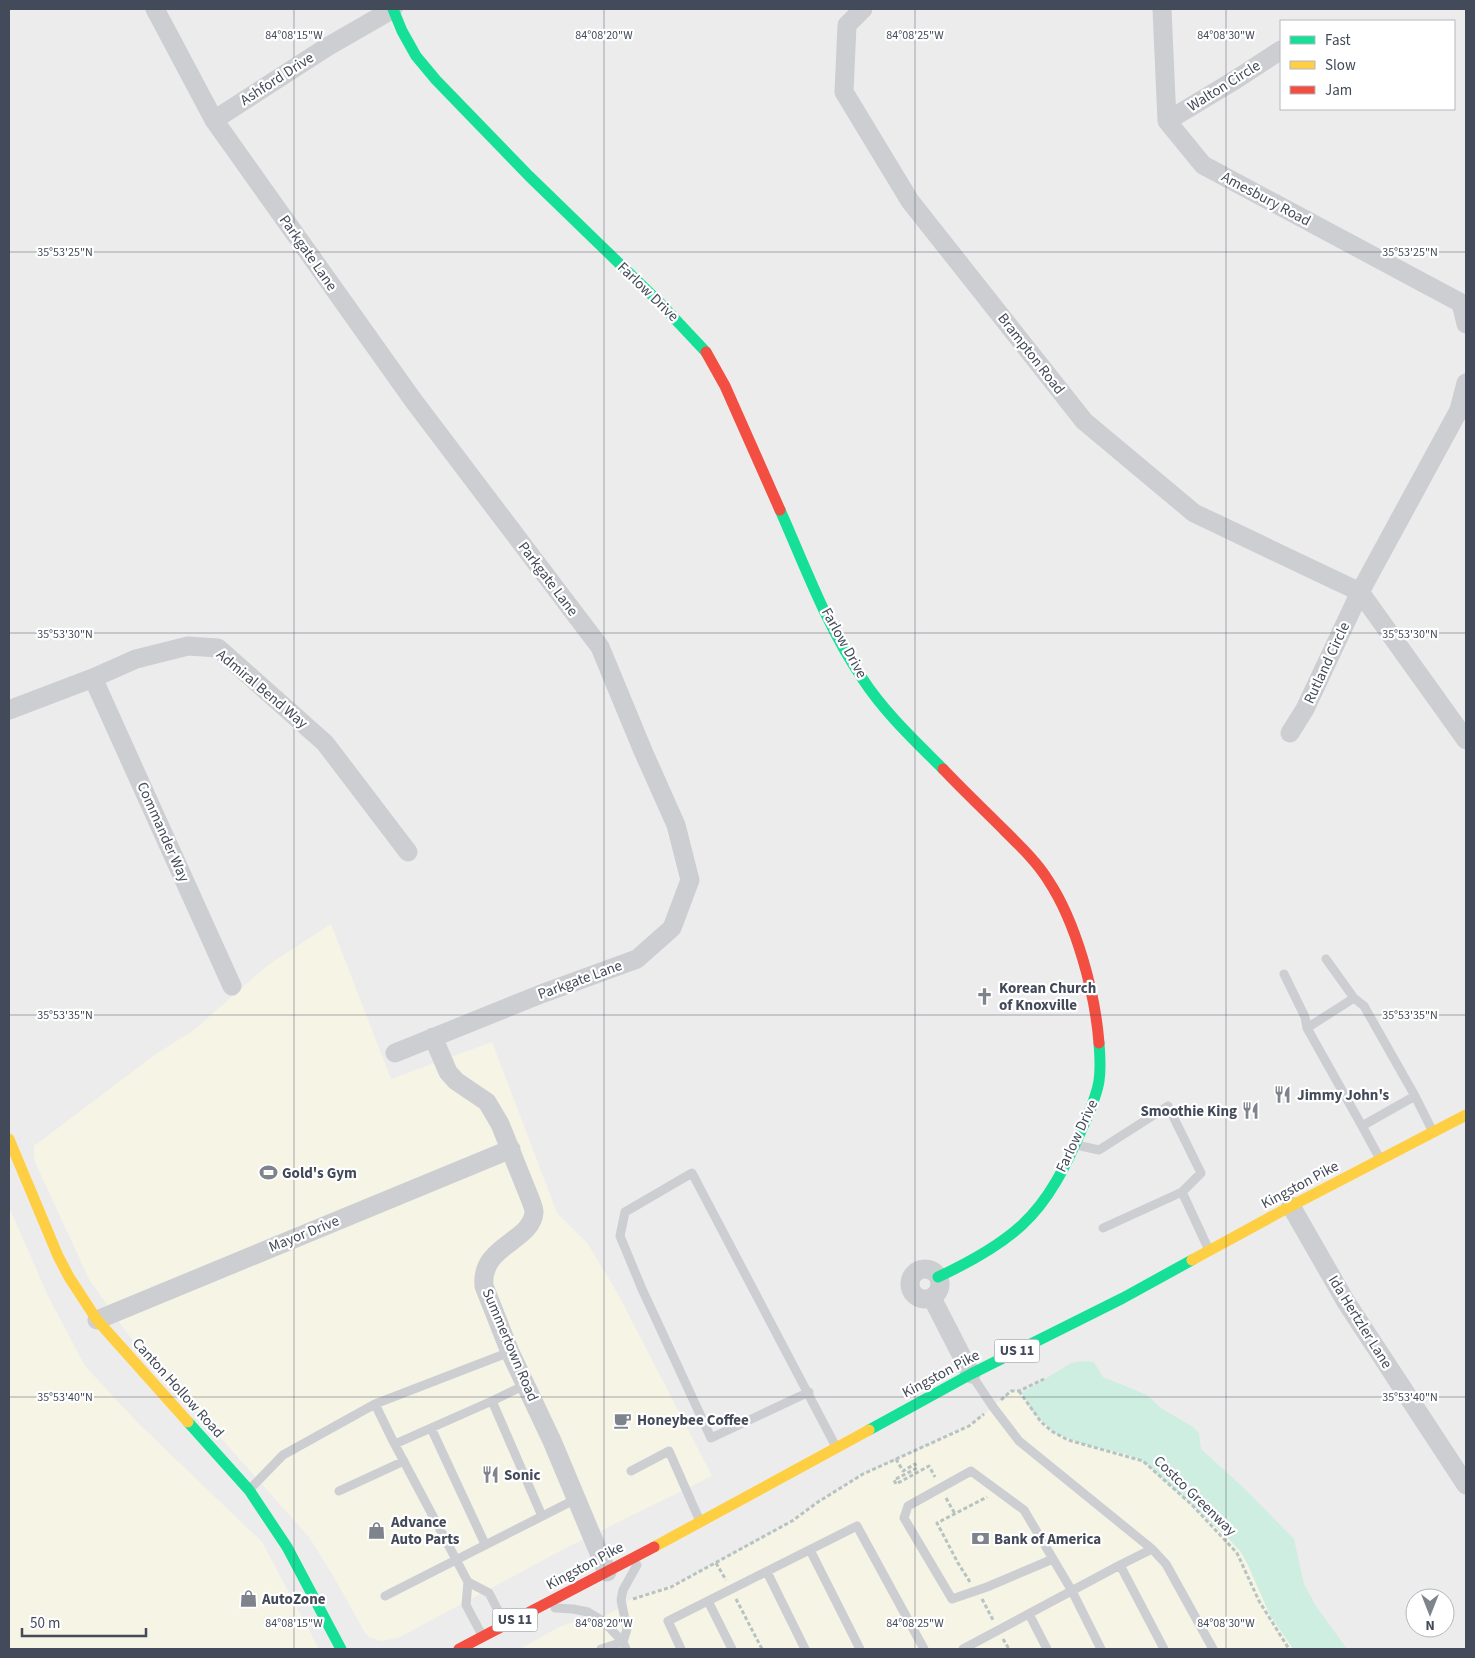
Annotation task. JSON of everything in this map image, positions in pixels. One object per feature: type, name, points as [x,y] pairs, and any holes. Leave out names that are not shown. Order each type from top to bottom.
[{"type":"street","name":"Parkgate Lane","points":[[155,9],[214,120],[413,400],[600,647],[676,825],[690,880],[672,928],[637,959],[395,1053]]},
{"type":"street","name":"Ashford Drive","points":[[214,120],[327,47],[393,9]]},
{"type":"street","name":"Farlow Drive","points":[[393,9],[402,31],[416,56],[436,80],[543,190],[660,303],[705,350],[725,386],[825,609],[856,670],[882,704],[927,753],[1024,850],[1049,880],[1068,917],[1081,958],[1099,1038],[1101,1062],[1095,1099],[1075,1145],[1049,1192],[1032,1215],[1017,1229],[973,1261],[938,1277]]},
{"type":"street","name":"Brampton Road","points":[[863,9],[847,25],[844,92],[910,201],[1084,421],[1194,513],[1360,592]]},
{"type":"street","points":[[1162,9],[1167,121]]},
{"type":"street","name":"Walton Circle","points":[[1167,121],[1280,51]]},
{"type":"street","name":"Amesbury Road","points":[[1167,121],[1202,166],[1461,303],[1466,324]]},
{"type":"street","points":[[1466,383],[1460,410],[1360,592],[1466,740]]},
{"type":"street","name":"Rutland Circle","points":[[1290,733],[1305,709],[1360,592]]},
{"type":"street","name":"Admiral Bend Way","points":[[9,710],[93,678],[136,659],[188,646],[218,648],[325,743],[408,852]]},
{"type":"street","name":"Commander Way","points":[[93,678],[232,986]]},
{"type":"street","name":"Summertown Road","points":[[433,1037],[448,1072],[456,1081],[487,1102],[500,1124],[534,1211],[531,1224],[490,1259],[483,1278],[484,1286],[510,1352],[552,1441],[607,1572]]},
{"type":"street","name":"Kingston Pike","points":[[459,1649],[607,1572],[971,1374],[1123,1298],[1291,1206],[1466,1115]]},
{"type":"street","name":"Canton Hollow Road","points":[[9,1139],[58,1256],[69,1277],[97,1320],[249,1490],[287,1547],[341,1649]]},
{"type":"street","name":"Mayor Drive","points":[[97,1320],[511,1149]]},
{"type":"street","name":"Ida Hertzler Lane","points":[[1291,1206],[1346,1302],[1466,1485]]},
{"type":"street","points":[[924,1269],[934,1272],[938,1277],[939,1290],[932,1298],[922,1299],[911,1291],[910,1282],[914,1273],[924,1269]]},
{"type":"street","points":[[932,1298],[971,1374]]},
{"type":"lane","points":[[1326,959],[1354,998],[1364,1006],[1415,1096],[1433,1133]]},
{"type":"lane","points":[[1284,974],[1305,1017],[1307,1028],[1381,1160]]},
{"type":"lane","points":[[1307,1028],[1354,998]]},
{"type":"lane","points":[[1362,1126],[1415,1096]]},
{"type":"lane","points":[[1075,1145],[1099,1150],[1168,1106],[1201,1173],[1182,1192],[1103,1228]]},
{"type":"lane","points":[[808,1392],[711,1438],[642,1289],[620,1236],[625,1212],[692,1173],[808,1392],[836,1447]]},
{"type":"lane","points":[[1182,1192],[1210,1251]]},
{"type":"lane","points":[[249,1490],[283,1455],[375,1404],[510,1352]]},
{"type":"lane","points":[[971,1374],[1018,1441],[1152,1549],[1166,1564],[1213,1649]]},
{"type":"lane","points":[[395,1444],[492,1401],[525,1384]]},
{"type":"lane","points":[[492,1401],[542,1516]]},
{"type":"lane","points":[[375,1404],[468,1582],[466,1605],[483,1637]]},
{"type":"lane","points":[[431,1428],[485,1544]]},
{"type":"lane","points":[[631,1471],[668,1451],[700,1522]]},
{"type":"lane","points":[[339,1491],[404,1461]]},
{"type":"lane","points":[[1053,1559],[952,1599],[904,1518],[908,1506],[971,1471],[1024,1510],[1072,1591],[1102,1649]]},
{"type":"lane","points":[[385,1596],[576,1499]]},
{"type":"lane","points":[[681,1649],[668,1621],[857,1526],[924,1649]]},
{"type":"lane","points":[[963,1649],[975,1646],[999,1630],[1152,1549]]},
{"type":"lane","points":[[810,1550],[860,1649]]},
{"type":"lane","points":[[624,1646],[627,1629],[621,1600],[623,1590],[645,1551]]},
{"type":"lane","points":[[1120,1565],[1164,1649]]},
{"type":"lane","points":[[767,1572],[805,1649]]},
{"type":"lane","points":[[468,1582],[489,1593],[506,1625]]},
{"type":"lane","points":[[708,1601],[732,1649]]},
{"type":"lane","points":[[538,1608],[573,1609],[588,1612],[603,1621],[624,1646]]},
{"type":"lane","points":[[1029,1614],[1047,1649]]},
{"type":"lane","points":[[601,1649],[624,1646]]},
{"type":"path","points":[[622,1603],[671,1587],[792,1521],[863,1474],[969,1426],[1011,1391],[1019,1391],[1044,1378]]},
{"type":"path","name":"Costco Greenway","points":[[1019,1391],[1041,1422],[1053,1432],[1068,1440],[1143,1461],[1192,1505],[1236,1553],[1259,1600],[1289,1649]]},
{"type":"path","points":[[896,1459],[903,1471],[915,1464],[917,1468],[894,1480],[896,1484],[929,1466],[954,1514]]},
{"type":"path","points":[[999,1491],[937,1523],[958,1563],[1009,1649]]},
{"type":"path","points":[[716,1563],[762,1649]]},
{"type":"shaded area","points":[[331,924],[391,1079],[492,1042],[557,1213],[588,1244],[619,1296],[712,1476],[566,1548],[398,1638],[381,1641],[369,1637],[364,1631],[309,1537],[127,1333],[89,1279],[34,1160],[34,1146],[156,1054],[194,1030],[268,965]]},
{"type":"shaded area","points":[[9,1207],[48,1296],[85,1366],[137,1422],[262,1542],[319,1649],[9,1649]]},
{"type":"shaded area","points":[[1011,1391],[1020,1391],[1032,1411],[1055,1433],[1083,1444],[1135,1457],[1150,1466],[1240,1551],[1270,1615],[1293,1649],[520,1649],[559,1627],[574,1622],[589,1624],[616,1610],[631,1599],[682,1581],[780,1528],[817,1502],[866,1472],[915,1452],[980,1418]]},
{"type":"green space","points":[[1094,1362],[1103,1377],[1147,1395],[1161,1408],[1193,1427],[1199,1433],[1201,1449],[1245,1489],[1294,1539],[1304,1584],[1316,1606],[1347,1649],[1293,1649],[1270,1615],[1240,1551],[1225,1535],[1143,1461],[1126,1454],[1083,1444],[1055,1433],[1032,1411],[1022,1393],[1071,1363]]},
{"type":"traffic: fast","points":[[393,9],[402,31],[416,56],[436,80],[529,176],[660,303],[706,352]]},
{"type":"traffic: fast","points":[[780,510],[817,596],[849,658],[890,714],[943,769]]},
{"type":"traffic: fast","points":[[938,1277],[971,1260],[1003,1240],[1032,1215],[1049,1193],[1069,1156],[1094,1101],[1100,1076],[1099,1043]]},
{"type":"traffic: fast","points":[[869,1430],[971,1374],[1123,1298],[1192,1260]]},
{"type":"traffic: fast","points":[[188,1422],[249,1490],[287,1547],[341,1649]]},
{"type":"traffic: slow","points":[[1192,1260],[1466,1115]]},
{"type":"traffic: slow","points":[[9,1139],[58,1256],[69,1277],[97,1320],[188,1422]]},
{"type":"traffic: slow","points":[[654,1547],[869,1430]]},
{"type":"traffic: jam","points":[[706,352],[725,386],[780,510]]},
{"type":"traffic: jam","points":[[943,769],[1028,854],[1044,873],[1058,897],[1082,958],[1093,1002],[1099,1043]]},
{"type":"traffic: jam","points":[[459,1649],[654,1547]]},
{"type":"place","name":"Korean Church of Knoxville","points":[[985,997]]},
{"type":"place","name":"Jimmy John's","points":[[1283,1095]]},
{"type":"place","name":"Smoothie King","points":[[1251,1111]]},
{"type":"place","name":"Gold's Gym","points":[[268,1173]]},
{"type":"place","name":"Honeybee Coffee","points":[[623,1420]]},
{"type":"place","name":"Sonic","points":[[490,1475]]},
{"type":"place","name":"Advance Auto Parts","points":[[377,1531]]},
{"type":"place","name":"Bank of America","points":[[980,1539]]},
{"type":"place","name":"AutoZone","points":[[248,1599]]}]
